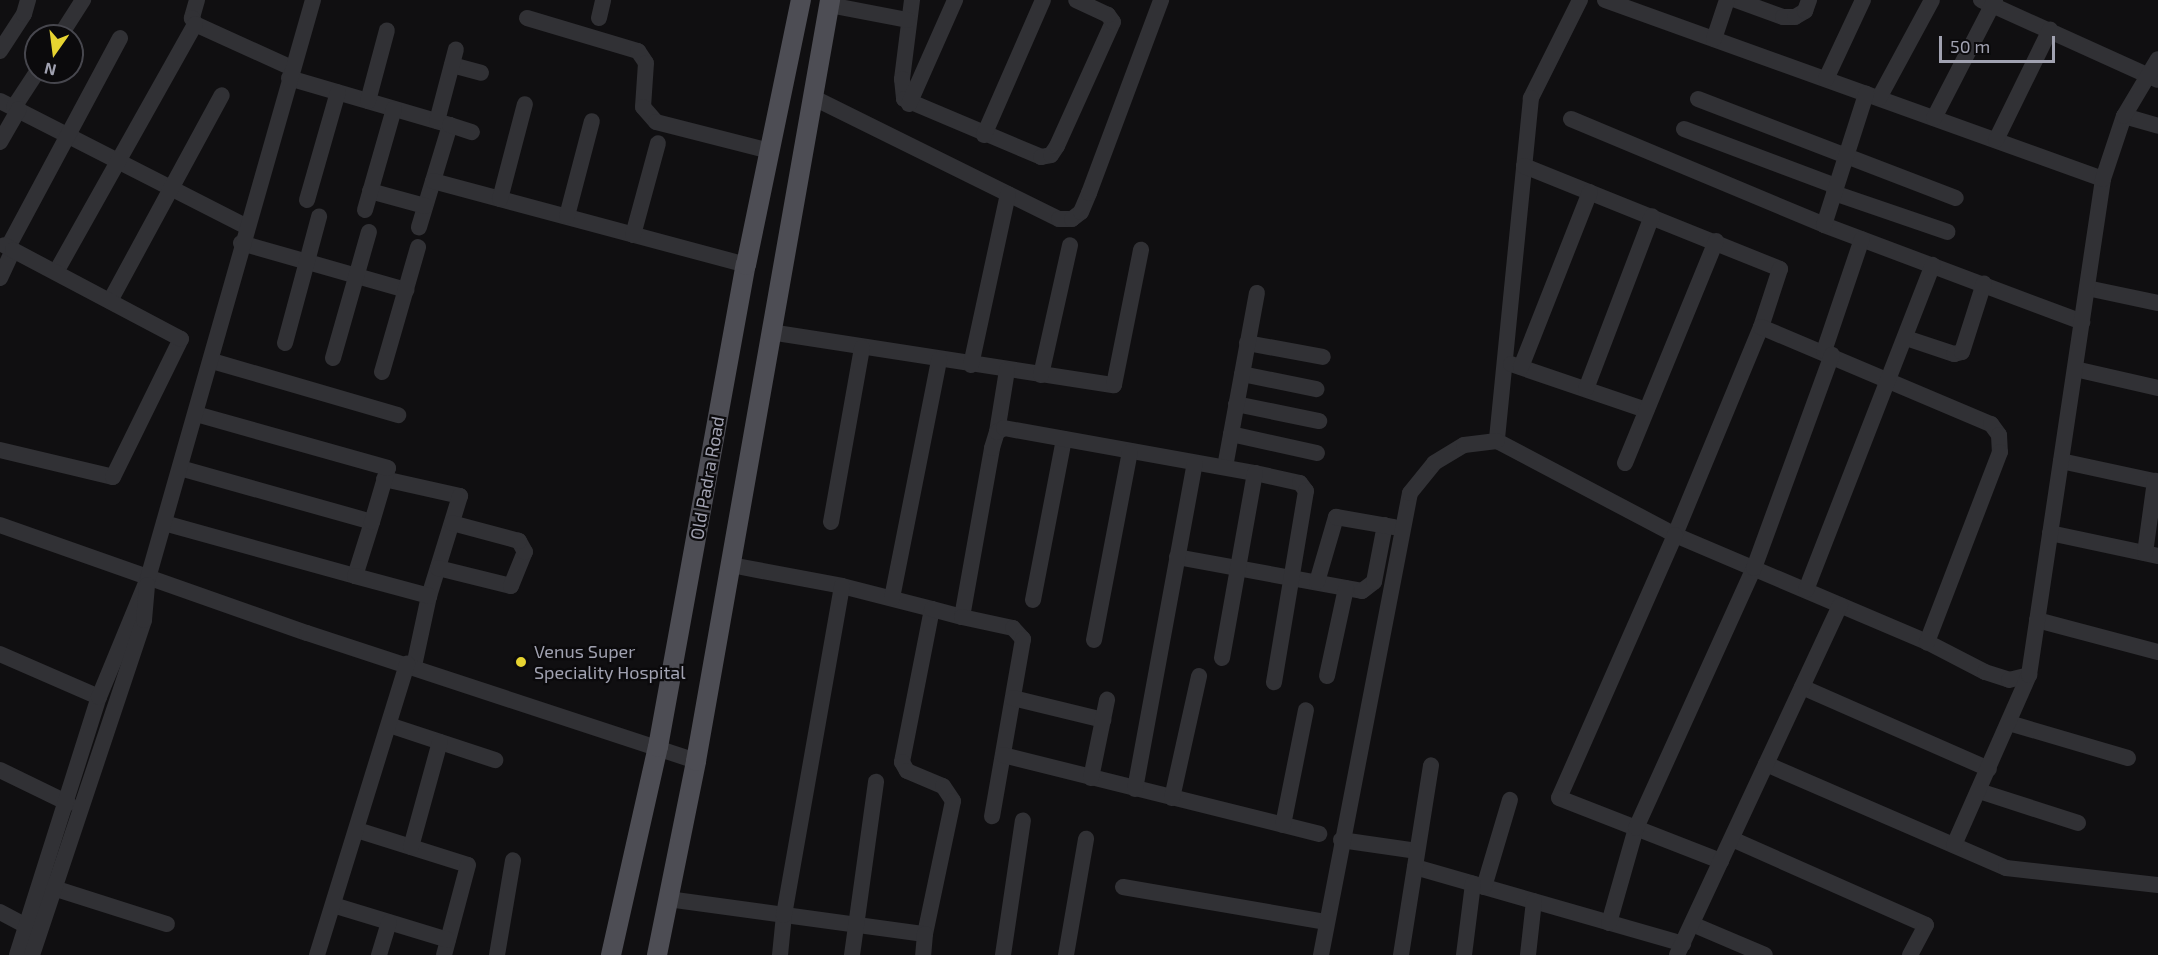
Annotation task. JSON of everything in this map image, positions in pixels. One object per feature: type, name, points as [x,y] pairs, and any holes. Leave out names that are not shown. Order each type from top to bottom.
[{"type":"main road","name":"Old Padra Road","points":[[610,955],[658,747],[746,265],[801,0]]},
{"type":"main road","name":"Old Padra Road","points":[[657,955],[696,761],[829,3]]},
{"type":"street","points":[[0,51],[24,14],[27,0]]},
{"type":"street","points":[[68,24],[83,0]]},
{"type":"street","points":[[197,0],[192,18],[195,24],[291,73],[338,92],[472,132]]},
{"type":"street","points":[[32,955],[68,803],[99,698],[148,578],[212,362],[245,226],[313,0]]},
{"type":"street","points":[[599,18],[603,0]]},
{"type":"street","points":[[912,0],[901,91],[909,104],[1026,153],[1051,155],[1113,22],[1108,15],[1076,0]]},
{"type":"street","points":[[909,104],[955,0]]},
{"type":"street","points":[[984,135],[1043,0]]},
{"type":"street","points":[[812,97],[1059,219],[1072,219],[1081,212],[1161,0]]},
{"type":"street","points":[[1497,441],[1531,98],[1580,0]]},
{"type":"street","points":[[1605,0],[2103,179]]},
{"type":"street","points":[[1714,39],[1727,0]]},
{"type":"street","points":[[1736,0],[1795,17],[1805,11],[1809,0]]},
{"type":"street","points":[[1826,80],[1863,0]]},
{"type":"street","points":[[1824,225],[1845,156],[1873,96],[1932,0]]},
{"type":"street","points":[[1934,118],[1989,2],[2152,78]]},
{"type":"street","points":[[829,3],[908,20]]},
{"type":"street","points":[[527,18],[638,51],[646,63],[643,107],[656,122],[770,151]]},
{"type":"street","points":[[56,272],[195,24]]},
{"type":"street","points":[[368,101],[387,30]]},
{"type":"street","points":[[1996,140],[2050,30]]},
{"type":"street","points":[[0,278],[7,247],[120,38]]},
{"type":"street","points":[[419,227],[433,181],[454,57],[481,73]]},
{"type":"street","points":[[1954,845],[2029,675],[2103,179],[2124,116],[2152,78],[2158,59]]},
{"type":"street","points":[[0,142],[11,106],[28,84]]},
{"type":"street","points":[[307,200],[338,92]]},
{"type":"street","points":[[110,301],[222,95]]},
{"type":"street","points":[[1698,99],[1956,198]]},
{"type":"street","points":[[500,199],[525,104]]},
{"type":"street","points":[[11,106],[245,226]]},
{"type":"street","points":[[365,210],[394,109]]},
{"type":"street","points":[[2124,116],[2158,126]]},
{"type":"street","points":[[1571,119],[1824,225],[1984,283],[2082,322]]},
{"type":"street","points":[[567,216],[592,121]]},
{"type":"street","points":[[1684,129],[1948,232]]},
{"type":"street","points":[[633,235],[658,143]]},
{"type":"street","points":[[1524,166],[1716,241],[1780,269],[1761,327],[1675,535],[1559,798],[1721,861]]},
{"type":"street","points":[[433,181],[746,265]]},
{"type":"street","points":[[370,191],[425,206]]},
{"type":"street","points":[[1521,367],[1590,192]]},
{"type":"street","points":[[971,365],[1008,194]]},
{"type":"street","points":[[1586,389],[1653,216]]},
{"type":"street","points":[[285,343],[319,218]]},
{"type":"street","points":[[333,357],[369,232]]},
{"type":"street","points":[[1609,923],[1636,828],[1754,568],[1828,353],[1862,239]]},
{"type":"street","points":[[1625,463],[1716,241]]},
{"type":"street","points":[[241,243],[406,290]]},
{"type":"street","points":[[1041,375],[1070,245]]},
{"type":"street","points":[[0,450],[113,477],[181,339],[7,247]]},
{"type":"street","points":[[382,372],[418,247]]},
{"type":"street","points":[[770,333],[1114,385],[1141,250]]},
{"type":"street","points":[[1806,590],[1933,265]]},
{"type":"street","points":[[1906,338],[1954,354],[1962,352],[1984,283]]},
{"type":"street","points":[[2087,288],[2158,303]]},
{"type":"street","points":[[1225,467],[1257,293]]},
{"type":"street","points":[[1761,327],[1828,353],[1991,424],[1999,435],[2000,452],[1927,642]]},
{"type":"street","points":[[1247,343],[1323,357]]},
{"type":"street","points":[[831,522],[862,348]]},
{"type":"street","points":[[892,598],[939,360]]},
{"type":"street","points":[[212,362],[398,415]]},
{"type":"street","points":[[1505,362],[1647,410]]},
{"type":"street","points":[[2075,369],[2158,388]]},
{"type":"street","points":[[962,617],[1007,370]]},
{"type":"street","points":[[1242,375],[1316,389]]},
{"type":"street","points":[[1236,404],[1319,421]]},
{"type":"street","points":[[196,414],[387,468],[356,576]]},
{"type":"street","points":[[997,432],[1004,428],[1225,467],[1300,483],[1306,491],[1294,578],[1274,682]]},
{"type":"street","points":[[1231,434],[1317,453]]},
{"type":"street","points":[[1033,600],[1064,439]]},
{"type":"street","points":[[1321,955],[1325,922],[1410,493],[1434,463],[1464,444],[1497,441],[1675,535],[1927,642],[2009,680],[2029,675]]},
{"type":"street","points":[[1094,640],[1130,452]]},
{"type":"street","points":[[2050,533],[2152,555],[2156,482],[2061,460]]},
{"type":"street","points":[[1135,789],[1195,463]]},
{"type":"street","points":[[180,468],[372,522]]},
{"type":"street","points":[[1222,658],[1255,473]]},
{"type":"street","points":[[317,955],[410,665],[460,496],[384,478]]},
{"type":"street","points":[[1317,582],[1336,517],[1404,529]]},
{"type":"street","points":[[164,523],[429,596]]},
{"type":"street","points":[[438,568],[511,586],[525,552],[519,541],[452,523]]},
{"type":"street","points":[[0,525],[148,578],[696,761]]},
{"type":"street","points":[[1178,557],[1346,588],[1370,589],[1385,525]]},
{"type":"street","points":[[731,565],[842,586],[1020,632],[1023,639],[992,816]]},
{"type":"street","points":[[17,955],[48,887],[144,620],[148,578]]},
{"type":"street","points":[[780,955],[784,915],[842,586]]},
{"type":"street","points":[[1327,676],[1346,588]]},
{"type":"street","points":[[1341,840],[1416,859],[1479,886],[1609,923],[1680,949],[1840,605]]},
{"type":"street","points":[[923,955],[925,934],[953,801],[943,786],[907,771],[902,762],[932,609]]},
{"type":"street","points":[[2037,620],[2158,652]]},
{"type":"street","points":[[0,654],[99,698]]},
{"type":"street","points":[[1172,798],[1199,676]]},
{"type":"street","points":[[1802,687],[1989,769]]},
{"type":"street","points":[[1013,698],[1103,720]]},
{"type":"street","points":[[1091,777],[1107,700]]},
{"type":"street","points":[[1282,825],[1306,710]]},
{"type":"street","points":[[2009,723],[2128,758]]},
{"type":"street","points":[[389,725],[495,760]]},
{"type":"street","points":[[411,847],[440,742]]},
{"type":"street","points":[[1003,755],[1319,834]]},
{"type":"street","points":[[1766,764],[2006,868],[2158,885]]},
{"type":"street","points":[[1401,955],[1431,765]]},
{"type":"street","points":[[0,770],[68,803]]},
{"type":"street","points":[[852,955],[854,925],[876,782]]},
{"type":"street","points":[[1979,791],[2078,823]]},
{"type":"street","points":[[1464,955],[1479,886],[1510,800]]},
{"type":"street","points":[[1003,955],[1023,820]]},
{"type":"street","points":[[333,905],[389,922],[446,947],[468,865],[357,830]]},
{"type":"street","points":[[1066,955],[1086,839]]},
{"type":"street","points":[[1732,839],[1926,925],[1910,955]]},
{"type":"street","points":[[497,955],[513,860]]},
{"type":"street","points":[[48,887],[167,924]]},
{"type":"street","points":[[1123,887],[1325,922]]},
{"type":"street","points":[[668,899],[925,934]]},
{"type":"street","points":[[1528,955],[1534,901]]},
{"type":"street","points":[[0,912],[28,927]]},
{"type":"street","points":[[379,955],[389,922]]},
{"type":"street","points":[[1692,924],[1765,955]]},
{"type":"place","name":"Venus Super Speciality Hospital","points":[[521,662]]}]
